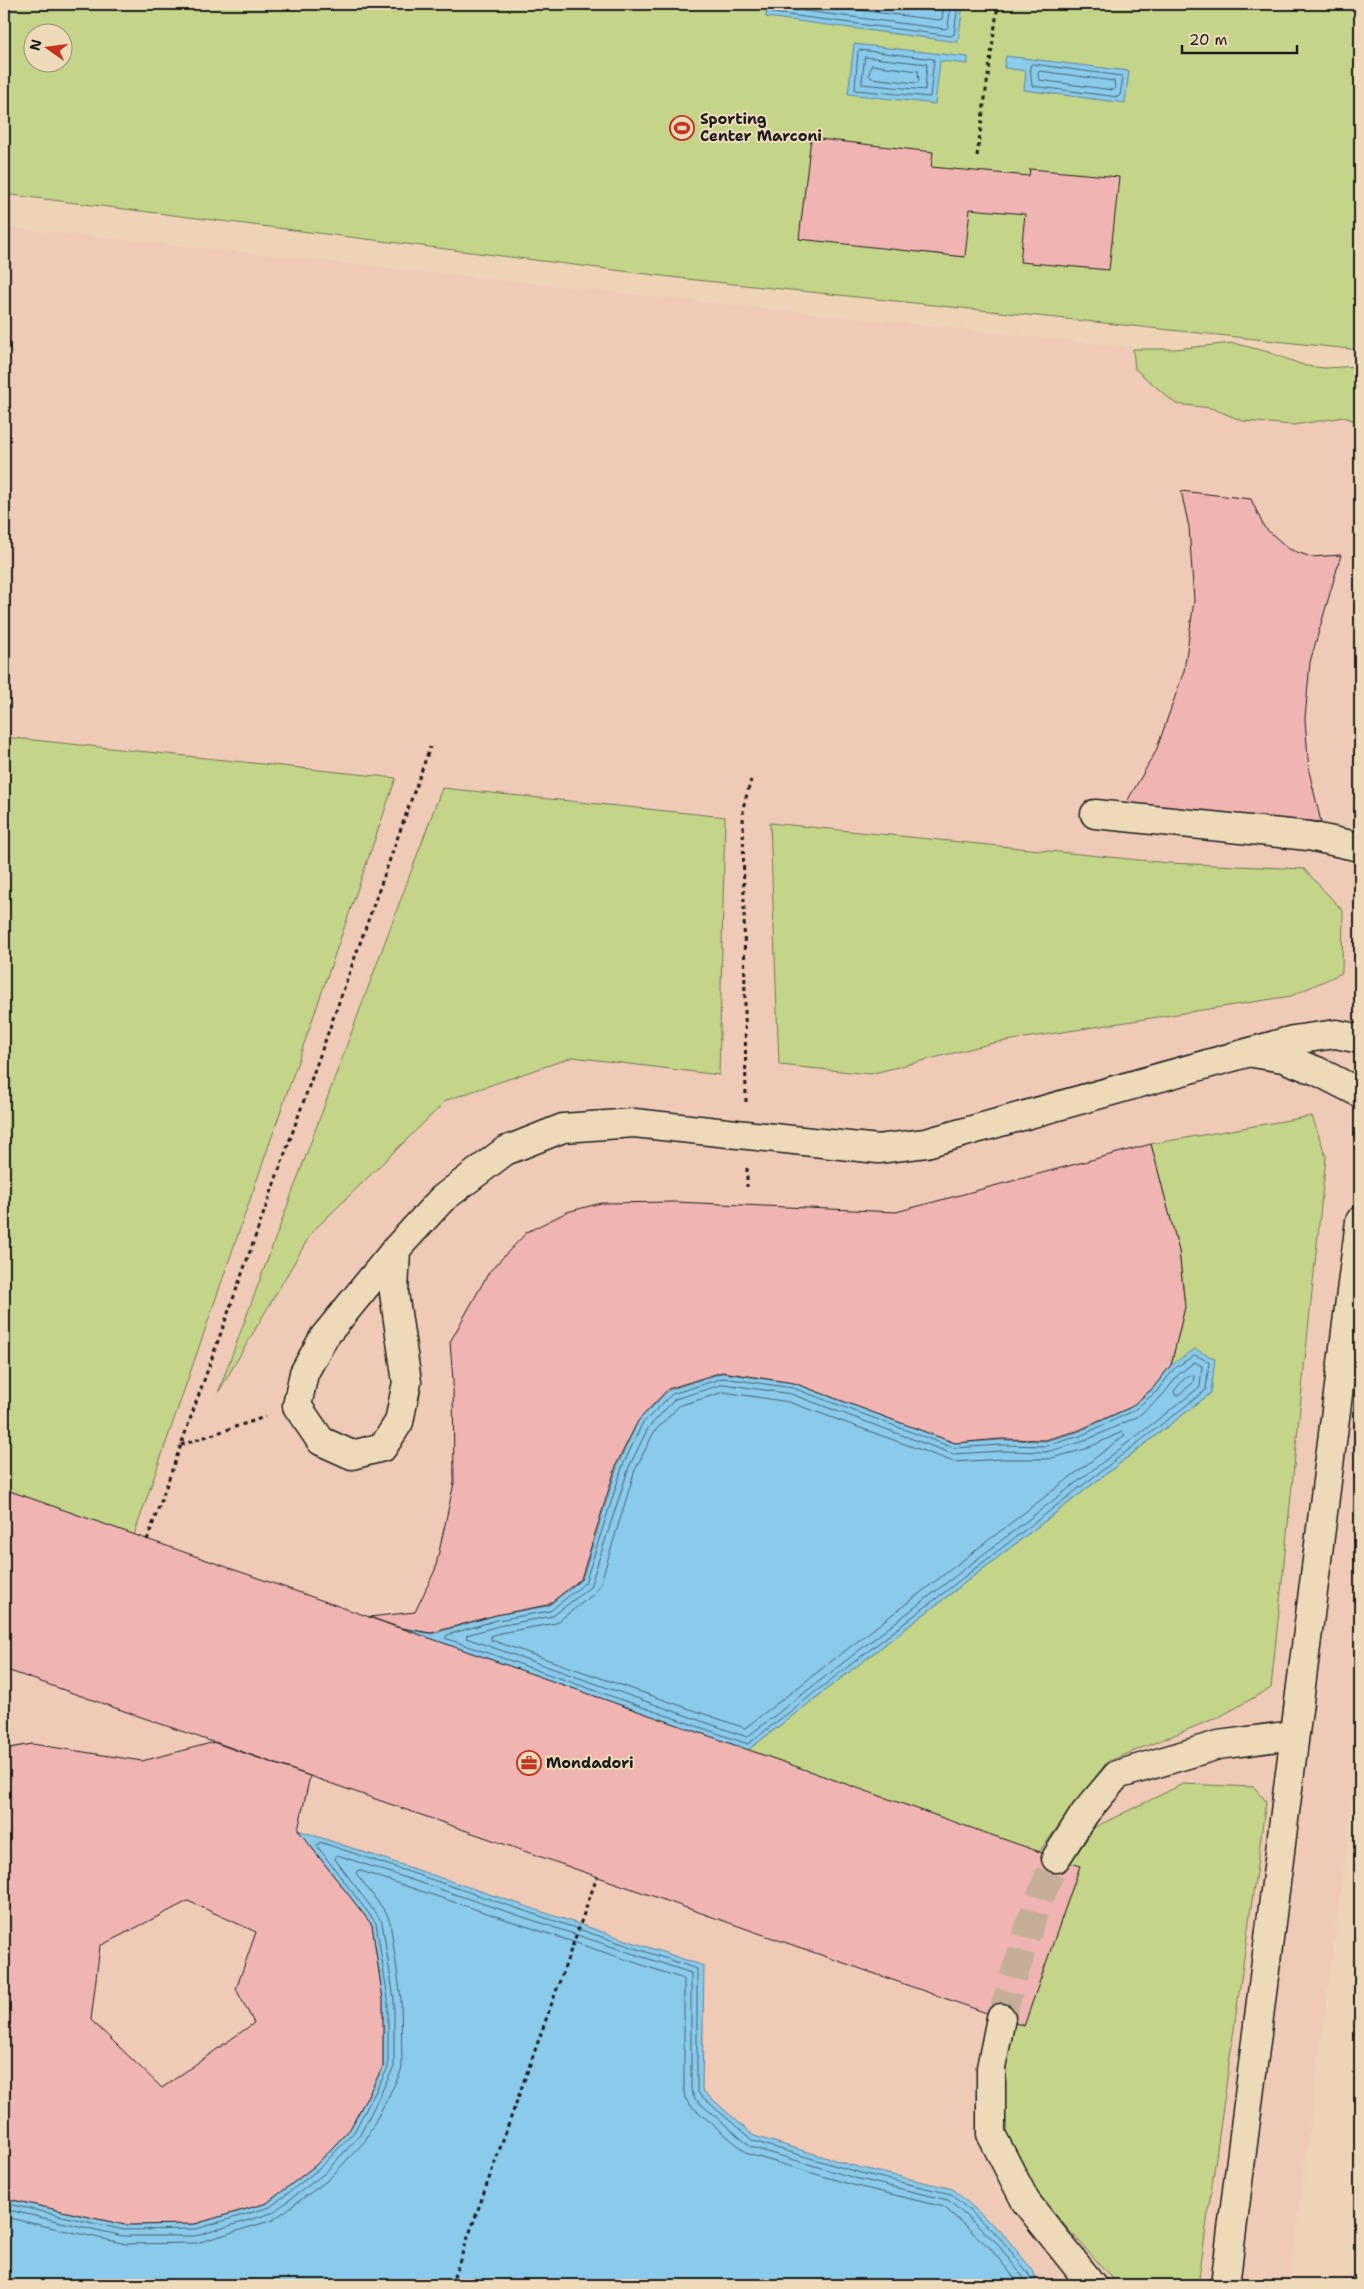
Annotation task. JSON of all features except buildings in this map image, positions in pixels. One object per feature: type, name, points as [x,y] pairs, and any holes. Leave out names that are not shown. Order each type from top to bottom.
[{"type":"lane","points":[[1095,814],[1309,836],[1360,847]]},
{"type":"lane","points":[[396,1249],[394,1293],[407,1382],[399,1422],[383,1447],[352,1454],[321,1441],[297,1406],[304,1373],[324,1337],[396,1249],[442,1200],[505,1151],[563,1128],[634,1123],[878,1149],[926,1143],[1293,1040],[1336,1034],[1360,1039]]},
{"type":"lane","points":[[1251,1053],[1284,1058],[1316,1071],[1360,1093]]},
{"type":"lane","points":[[1225,2285],[1360,1221]]},
{"type":"lane","points":[[1056,1858],[1086,1813],[1117,1775],[1218,1744],[1294,1735]]},
{"type":"lane","points":[[1001,2018],[991,2068],[991,2134],[1026,2202],[1092,2285]]},
{"type":"path","points":[[977,156],[998,4]]},
{"type":"path","points":[[146,1540],[430,747]]},
{"type":"path","points":[[747,1187],[743,808],[752,780]]},
{"type":"path","points":[[180,1446],[297,1406]]},
{"type":"path","points":[[451,2285],[597,1877]]},
{"type":"shaded area","name":"Mondadori","points":[[4,227],[1360,372],[1360,1742],[1289,2285],[4,2285]]},
{"type":"green space","name":"Sporting Center Marconi","points":[[4,4],[1360,4],[1360,350],[687,279],[4,194]]},
{"type":"green space","points":[[1233,343],[1268,352],[1306,366],[1325,368],[1360,366],[1360,423],[1344,417],[1294,425],[1243,421],[1211,408],[1176,404],[1135,369],[1133,349],[1175,349]]},
{"type":"green space","points":[[4,737],[396,778],[134,1535],[4,1489]]},
{"type":"green space","points":[[442,788],[725,817],[719,1075],[573,1057],[447,1100],[312,1232],[218,1393]]},
{"type":"green space","points":[[770,823],[1169,863],[1304,869],[1343,911],[1342,973],[1291,996],[993,1043],[870,1074],[779,1065]]},
{"type":"green space","points":[[1312,1116],[1326,1157],[1271,1688],[1221,1716],[1107,1762],[1039,1852],[748,1750],[1211,1393],[1171,1365],[1185,1307],[1179,1251],[1151,1144]]},
{"type":"green space","points":[[1183,1784],[1254,1787],[1266,1801],[1198,2285],[1118,2285],[1037,2194],[1002,2127],[1003,2066],[1009,2021],[1024,2026],[1080,1866],[1070,1863],[1095,1827]]},
{"type":"water","points":[[767,4],[963,4],[958,42],[766,17]]},
{"type":"water","points":[[854,44],[968,57],[968,64],[940,61],[935,104],[848,94]]},
{"type":"water","points":[[1006,56],[1129,71],[1125,103],[1024,90],[1026,71],[1004,68]]},
{"type":"water","points":[[1195,1349],[1215,1359],[1211,1393],[748,1750],[396,1627],[432,1634],[496,1615],[548,1606],[582,1579],[618,1464],[638,1421],[669,1390],[722,1373],[794,1383],[955,1443],[1001,1440],[1046,1441],[1078,1432],[1131,1407],[1153,1388],[1171,1365]]},
{"type":"water","points":[[298,1830],[704,1966],[702,2090],[754,2136],[858,2167],[953,2189],[1004,2235],[1034,2272],[1037,2285],[4,2285],[4,2198],[125,2225],[195,2224],[267,2203],[316,2165],[350,2129],[383,2067],[383,2000],[372,1925]]},
{"type":"tunnel","points":[[1001,2018],[1031,1921],[1056,1858]]},
{"type":"place","name":"Sporting Center Marconi","points":[[682,128]]},
{"type":"place","name":"Mondadori","points":[[529,1763]]}]
